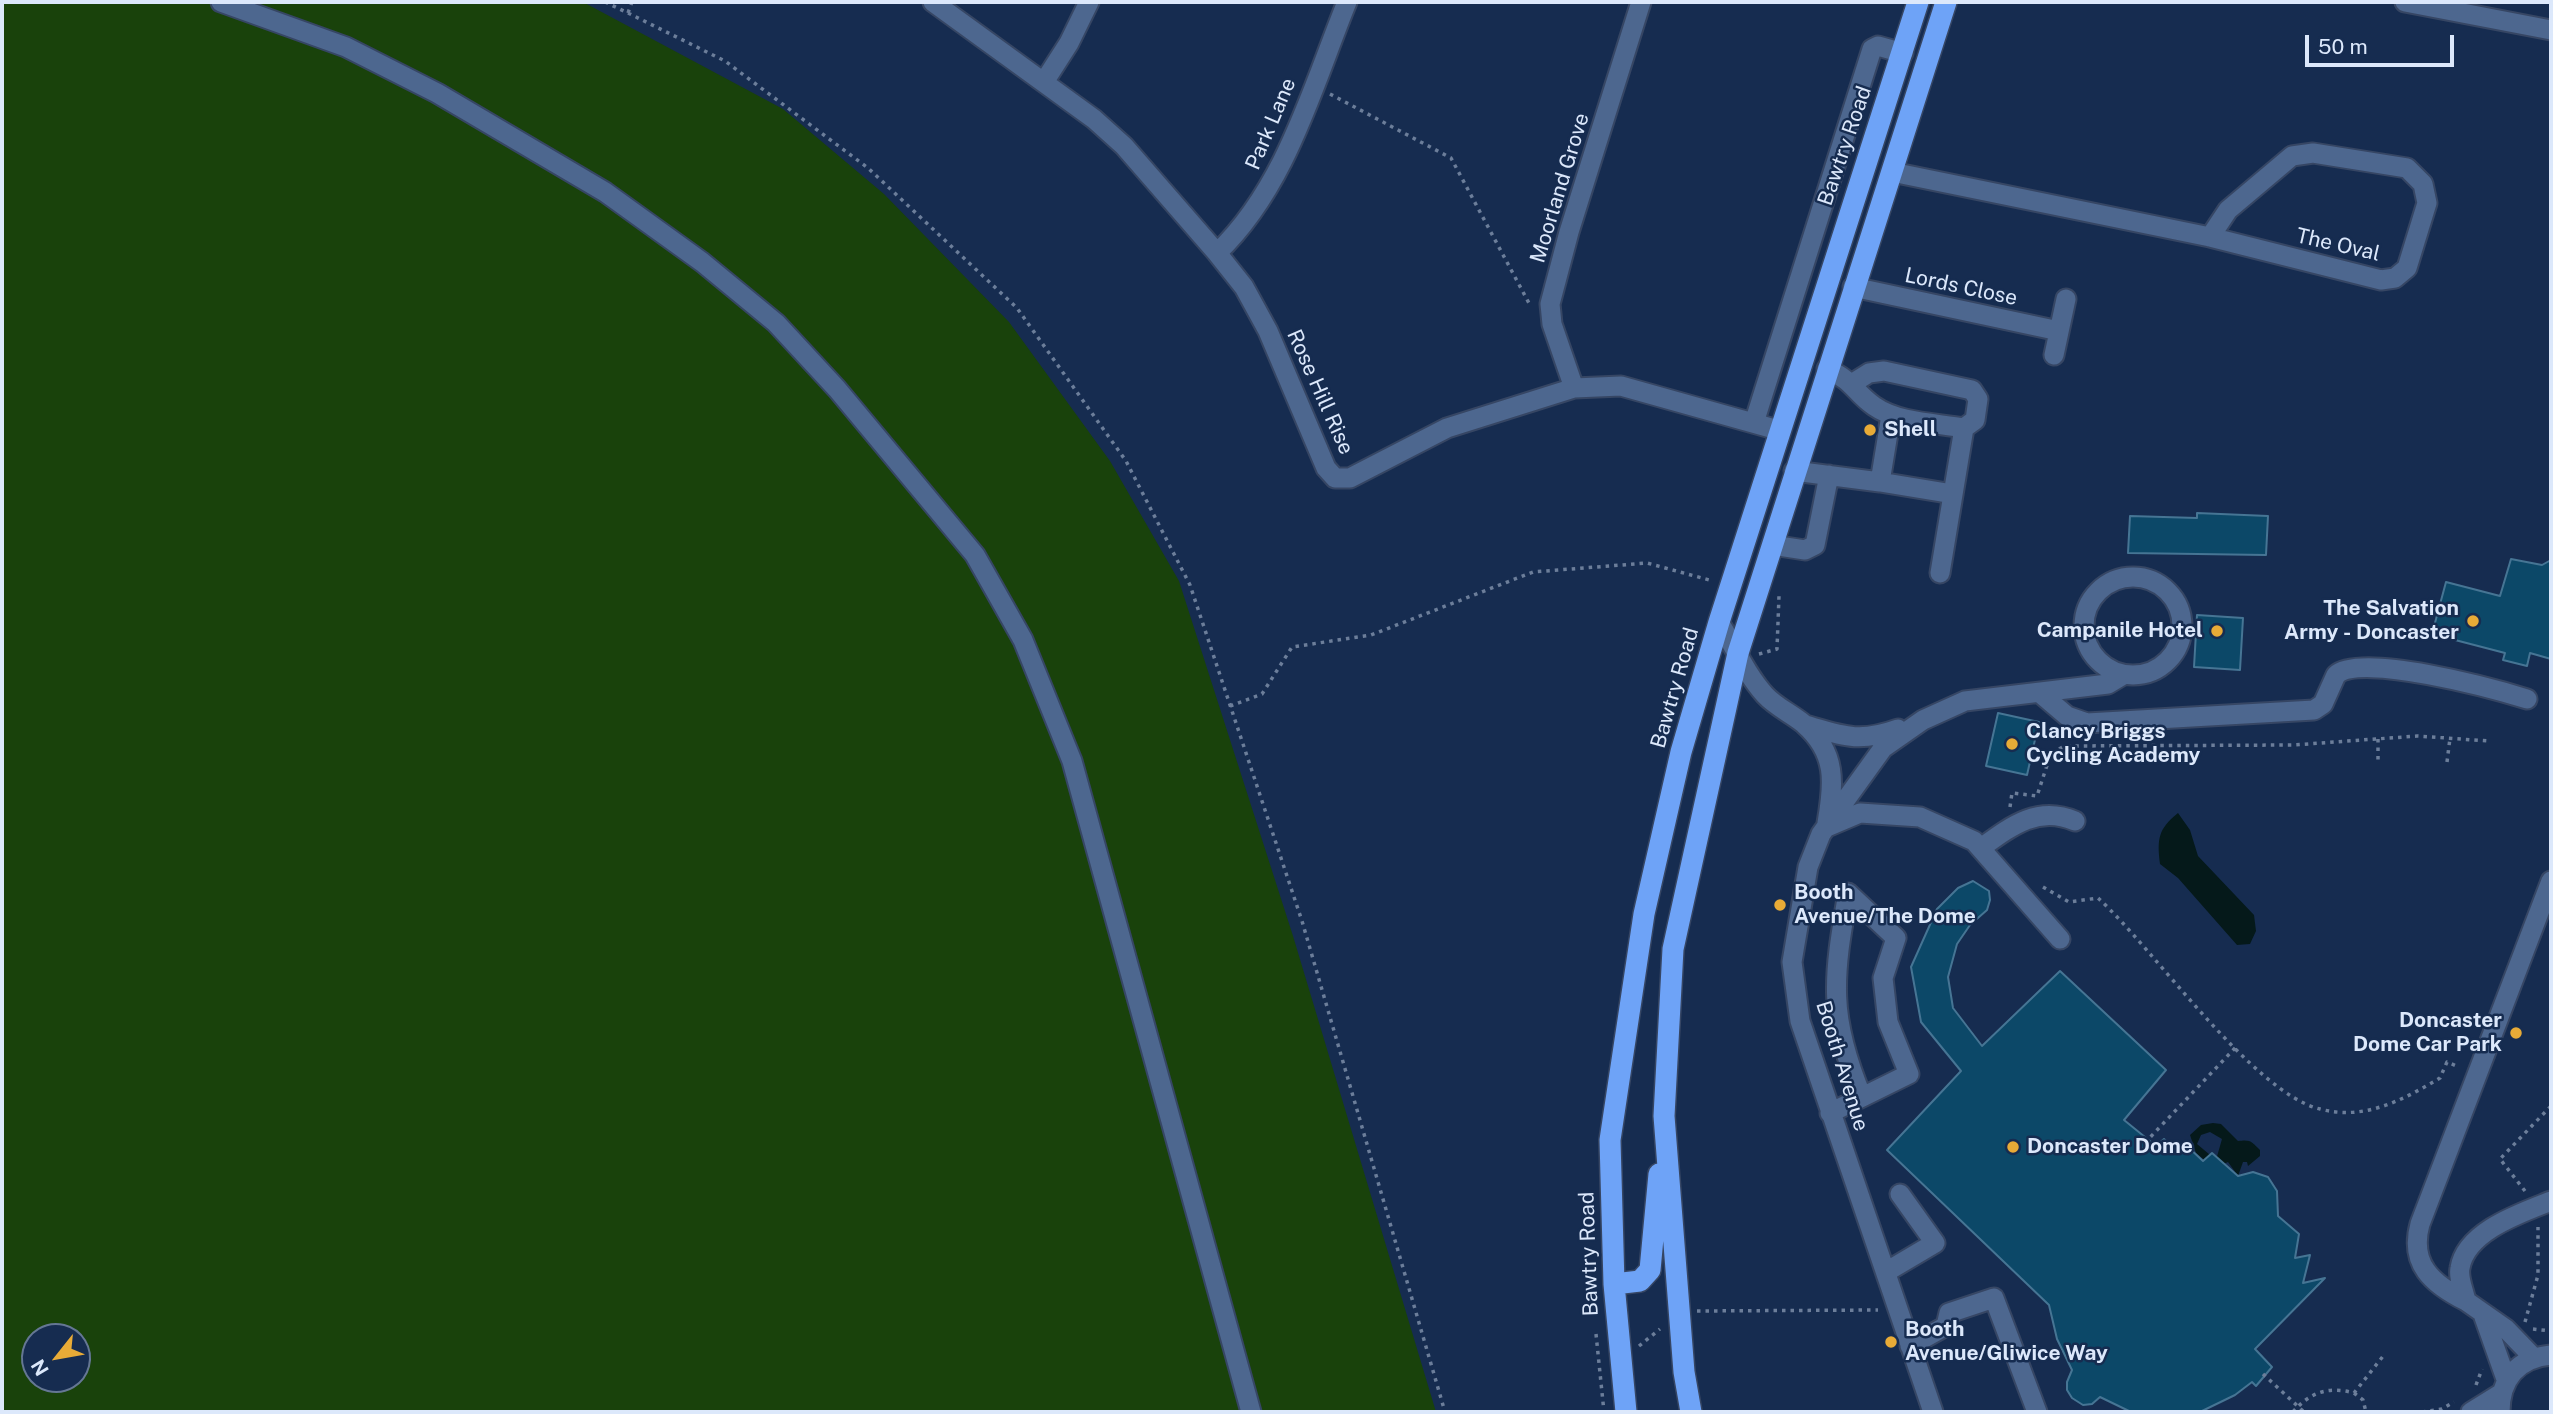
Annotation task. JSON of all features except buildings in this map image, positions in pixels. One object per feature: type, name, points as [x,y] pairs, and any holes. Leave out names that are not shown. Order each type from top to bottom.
[{"type":"highway","name":"Bawtry Road","points":[[1626,1412],[1614,1284],[1610,1140],[1644,914],[1681,752],[1719,622],[1778,430],[1918,2]]},
{"type":"highway","points":[[1614,1284],[1640,1281],[1650,1270],[1664,1116],[1673,949],[1738,653],[1826,369],[1946,2]]},
{"type":"highway","points":[[1664,1116],[1679,1313],[1691,1412]]},
{"type":"street","points":[[221,2],[346,47],[437,93],[605,192],[702,262],[785,332],[837,389],[975,555],[1023,640],[1072,761],[1251,1412]]},
{"type":"street","name":"Rose Hill Rise","points":[[933,2],[1044,82],[1124,146],[1217,253],[1244,287],[1268,331],[1326,468],[1335,478],[1350,478],[1447,428],[1574,388],[1621,386],[1778,430]]},
{"type":"street","points":[[1044,82],[1069,43],[1089,2]]},
{"type":"street","name":"Park Lane","points":[[1217,253],[1242,229],[1280,166],[1347,2]]},
{"type":"street","name":"Moorland Grove","points":[[1574,388],[1552,324],[1550,304],[1569,232],[1641,2]]},
{"type":"street","points":[[2405,2],[2551,30]]},
{"type":"street","points":[[1754,423],[1872,49],[1878,46],[1903,53]]},
{"type":"street","name":"The Oval","points":[[1892,172],[2210,237],[2381,280],[2395,278],[2407,268],[2427,203],[2423,184],[2407,168],[2313,153],[2292,156],[2228,210],[2210,237]]},
{"type":"street","name":"Lords Close","points":[[1853,288],[2059,331]]},
{"type":"street","points":[[2054,355],[2066,299]]},
{"type":"street","points":[[1826,369],[1853,383],[1872,405],[1891,415],[1964,428]]},
{"type":"street","points":[[1853,383],[1869,373],[1884,371],[1972,390],[1978,399],[1975,420],[1964,428],[1940,573]]},
{"type":"street","points":[[1880,482],[1891,415]]},
{"type":"street","points":[[1794,471],[1953,494]]},
{"type":"street","points":[[1772,545],[1805,550],[1815,545],[1829,475]]},
{"type":"street","name":"Booth Avenue","points":[[1933,1412],[1800,1021],[1792,962],[1808,867],[1826,827],[1882,748],[1923,720],[1965,701],[2108,684],[2123,675],[2140,675],[2155,671],[2178,648],[2182,617],[2176,601],[2159,584],[2136,576],[2120,578],[2105,585],[2093,596],[2085,611],[2083,628],[2087,644],[2095,658],[2108,669],[2123,675]]},
{"type":"street","points":[[1719,622],[1755,684],[1768,699],[1805,725],[1824,748],[1834,781],[1826,827]]},
{"type":"street","points":[[2040,693],[2067,716],[2087,723],[2314,710],[2323,704],[2336,675],[2353,668],[2438,675],[2527,699]]},
{"type":"street","points":[[1805,725],[1854,739],[1873,738],[1923,720]]},
{"type":"street","points":[[1826,827],[1860,813],[1920,817],[1974,841],[2060,939]]},
{"type":"street","points":[[1980,848],[2006,830],[2032,817],[2057,814],[2075,821]]},
{"type":"street","points":[[2542,1356],[2506,1329],[2484,1317],[2466,1301],[2448,1292],[2431,1276],[2416,1255],[2415,1242],[2551,881]]},
{"type":"street","points":[[1830,1113],[1909,1074],[1888,1022],[1883,978],[1896,937],[1848,893],[1836,960],[1836,1014],[1845,1057],[1862,1097]]},
{"type":"street","points":[[1885,1272],[1935,1243],[1900,1194]]},
{"type":"street","points":[[2466,1301],[2459,1271],[2470,1244],[2524,1212],[2551,1201]]},
{"type":"street","points":[[1910,1346],[1946,1326],[1949,1313],[1994,1298],[2037,1412]]},
{"type":"street","points":[[2484,1317],[2502,1395]]},
{"type":"street","points":[[2472,1412],[2502,1395],[2518,1366],[2542,1356]]},
{"type":"path","points":[[605,2],[725,61],[868,168],[1017,308],[1126,461],[1190,585],[1302,921],[1445,1412]]},
{"type":"path","points":[[628,13],[632,2]]},
{"type":"path","points":[[1313,85],[1451,158],[1532,309],[1552,324]]},
{"type":"path","points":[[1230,706],[1262,694],[1292,647],[1371,635],[1533,572],[1647,563],[1714,581]]},
{"type":"path","points":[[2006,830],[2012,793],[2037,796],[2051,753],[2066,746],[2294,745],[2417,736],[2489,741]]},
{"type":"path","points":[[2447,762],[2450,738]]},
{"type":"path","points":[[2378,739],[2378,764]]},
{"type":"path","points":[[2034,883],[2069,902],[2098,898],[2236,1047],[2280,1090],[2299,1102],[2321,1110],[2349,1113],[2378,1109],[2440,1078],[2447,1062],[2477,1074]]},
{"type":"path","points":[[2139,1149],[2236,1047]]},
{"type":"path","points":[[1597,1364],[1620,1362],[1679,1313],[1898,1310]]},
{"type":"path","points":[[2354,1392],[2384,1354]]},
{"type":"path","points":[[2263,1374],[2304,1412]]},
{"type":"path","points":[[2293,1412],[2296,1405],[2323,1390],[2336,1388],[2354,1392],[2363,1401],[2366,1412]]},
{"type":"green space","points":[[2,2],[583,2],[783,109],[884,194],[1009,322],[1110,461],[1179,581],[1293,936],[1436,1412],[2,1412]]},
{"type":"shaded area","points":[[2178,813],[2190,830],[2198,856],[2254,915],[2256,931],[2250,944],[2237,945],[2178,878],[2160,864],[2160,835],[2166,824]]},
{"type":"shaded area","points":[[2221,1124],[2238,1141],[2253,1143],[2260,1150],[2260,1156],[2248,1166],[2247,1162],[2243,1162],[2238,1176],[2228,1162],[2214,1168],[2196,1153],[2190,1135],[2201,1125]],"holes":[[[2210,1132],[2222,1139],[2216,1160],[2197,1144],[2201,1135]]]},
{"type":"place","name":"Shell","points":[[1870,430]]},
{"type":"place","name":"The Salvation Army - Doncaster","points":[[2473,621]]},
{"type":"place","name":"Campanile Hotel","points":[[2217,631]]},
{"type":"place","name":"Clancy Briggs Cycling Academy","points":[[2012,744]]},
{"type":"place","name":"Booth Avenue/The Dome","points":[[1780,905]]},
{"type":"place","name":"Doncaster Dome Car Park","points":[[2516,1033]]},
{"type":"place","name":"Doncaster Dome","points":[[2013,1147]]},
{"type":"place","name":"Booth Avenue/Gliwice Way","points":[[1891,1342]]}]
